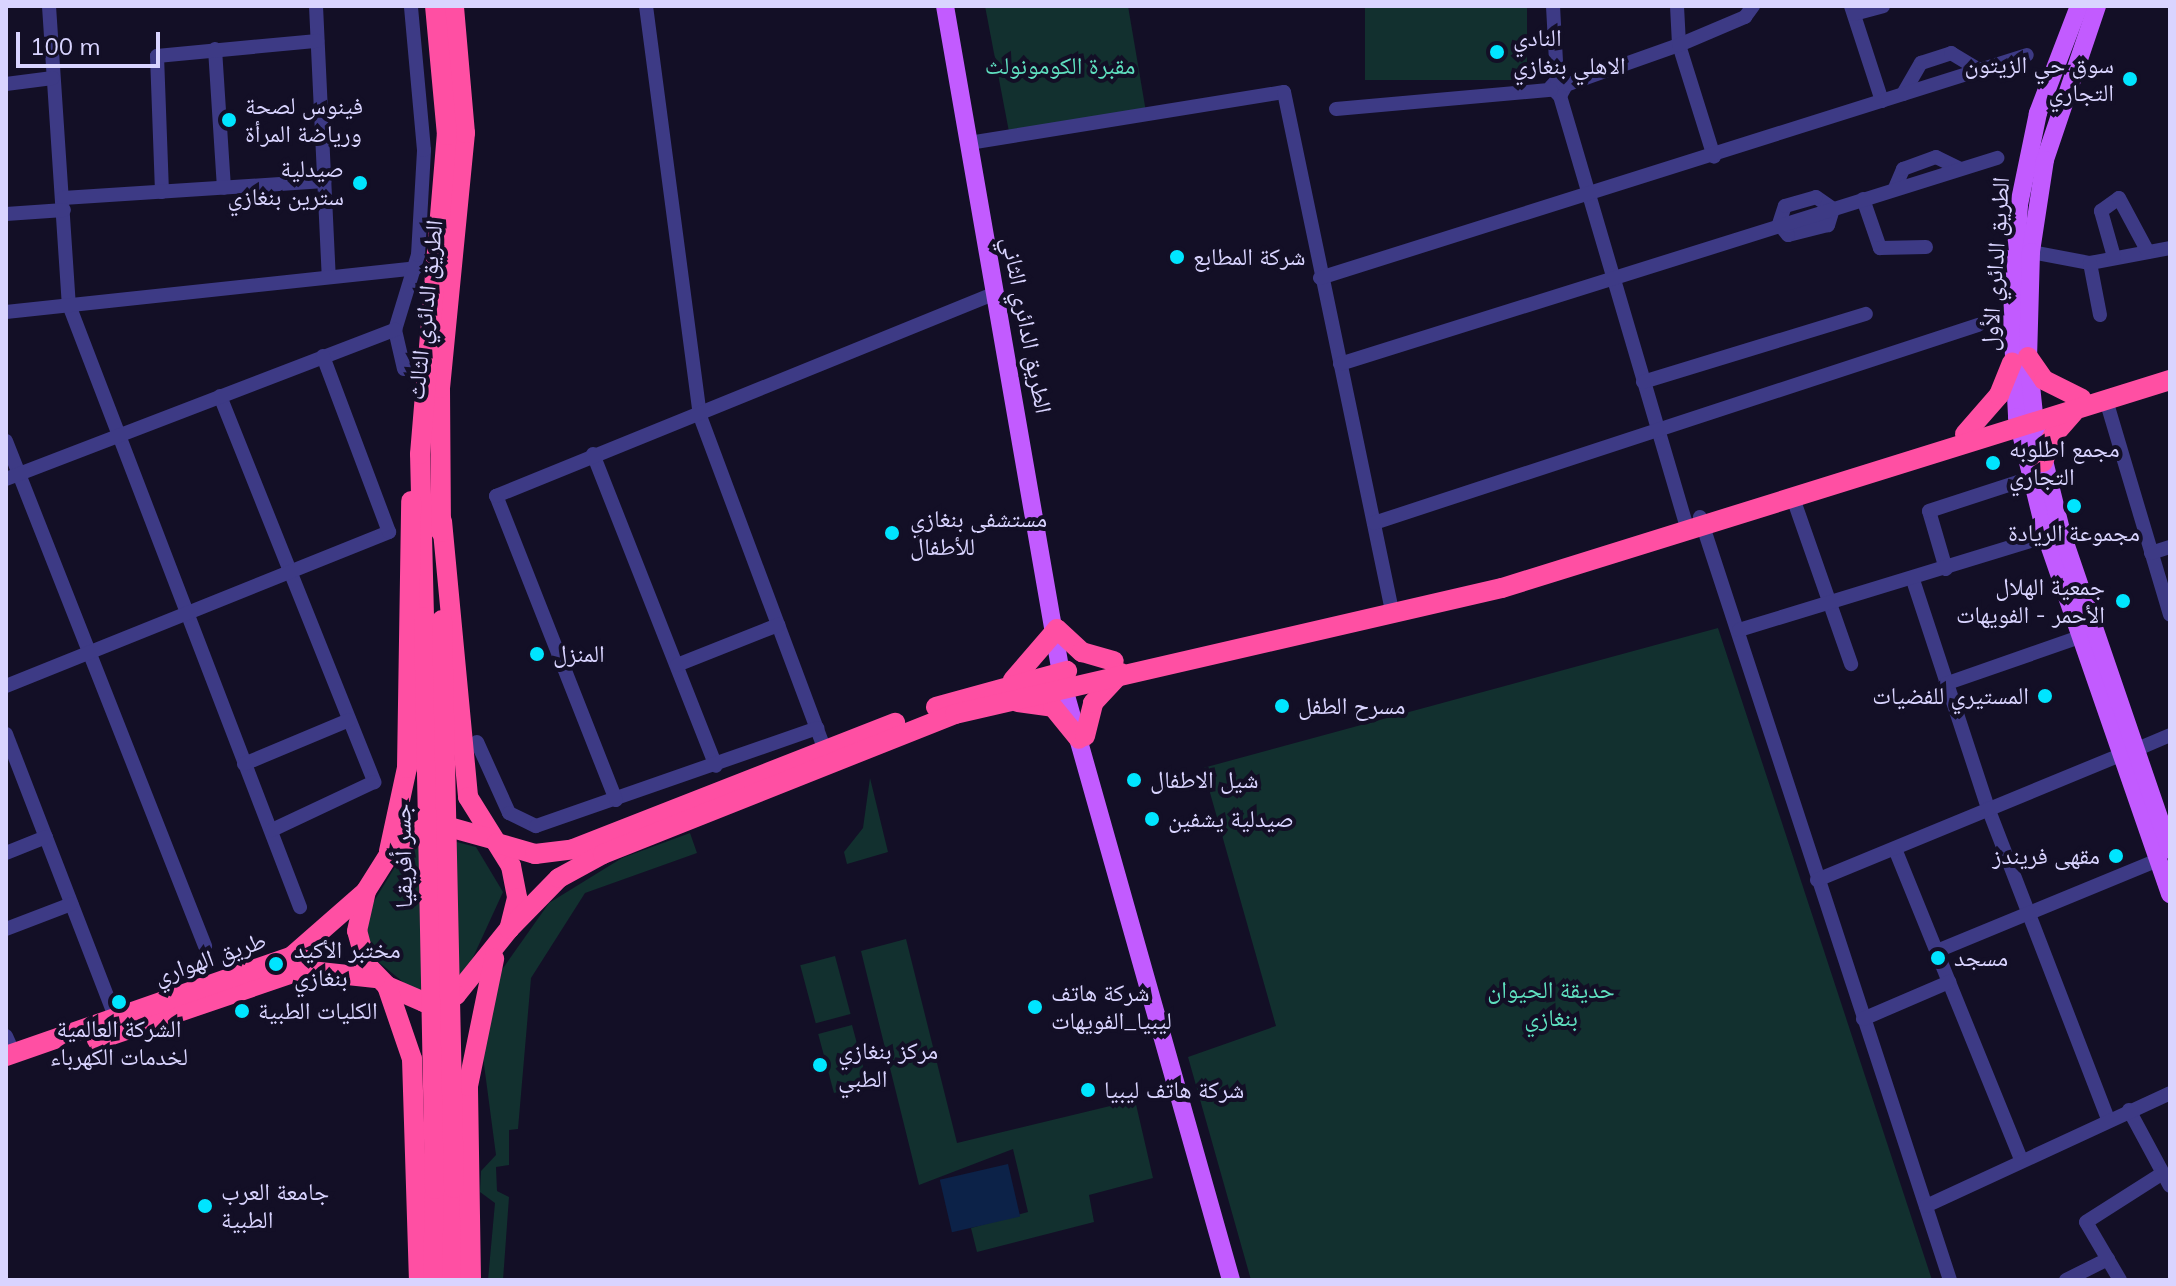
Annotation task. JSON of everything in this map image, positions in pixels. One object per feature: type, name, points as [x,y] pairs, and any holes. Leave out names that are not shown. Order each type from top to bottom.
[{"type":"highway","name":"الطريق الدائري الثالث","points":[[433,619],[420,454],[446,164],[435,6]]},
{"type":"highway","name":"الطريق الدائري الثالث","points":[[433,619],[442,521],[440,388],[465,133],[454,6]]},
{"type":"highway","points":[[1965,434],[1994,402],[2020,360],[2080,404]]},
{"type":"highway","points":[[1010,682],[1038,659],[1057,629],[1082,652],[1118,666],[1391,606],[1793,498],[2170,372]]},
{"type":"highway","points":[[2036,470],[2059,426],[2080,404],[2106,400],[2170,380]]},
{"type":"highway","points":[[419,1280],[414,1076],[381,982],[357,931],[366,891],[388,856],[431,822],[535,854],[573,849],[825,750],[1010,682],[1118,666],[1422,608],[1694,524],[1965,434],[2026,420]]},
{"type":"highway","points":[[388,856],[407,768],[406,551],[420,454]]},
{"type":"highway","points":[[442,521],[455,600],[468,797],[516,881],[509,929]]},
{"type":"highway","name":"جسر أفريقيا","points":[[433,619],[445,1189]]},
{"type":"highway","points":[[998,702],[1053,707],[1082,737],[1100,690],[1118,666]]},
{"type":"highway","points":[[381,982],[442,1002],[469,985],[509,929],[559,878],[603,854],[998,702],[1065,672]]},
{"type":"highway","name":"طريق الهواري","points":[[8,1054],[291,957],[366,891]]},
{"type":"highway","points":[[471,1280],[468,1086],[498,947]]},
{"type":"highway","name":"طريق الهواري","points":[[8,1054],[301,970],[333,968],[381,982]]},
{"type":"highway","points":[[433,1280],[445,1189]]},
{"type":"highway","points":[[445,1189],[452,1280]]},
{"type":"main road","name":"الطريق الدائري الثاني","points":[[945,6],[1065,672],[1082,737]]},
{"type":"main road","name":"الطريق الدائري الأول","points":[[2079,6],[2027,159],[2013,273],[2026,420],[2046,536],[2080,637],[2128,752]]},
{"type":"main road","name":"الطريق الدائري الأول","points":[[2020,360],[2031,252],[2055,116],[2097,6]]},
{"type":"main road","name":"الطريق الدائري الأول","points":[[2036,470],[2164,855],[2170,894]]},
{"type":"main road","points":[[1082,737],[1231,1280]]},
{"type":"main road","points":[[1082,737],[1240,1280]]},
{"type":"street","points":[[49,6],[69,305],[116,436],[300,907]]},
{"type":"street","points":[[316,6],[329,277]]},
{"type":"street","points":[[404,369],[395,330],[416,268],[424,128],[411,6]]},
{"type":"street","points":[[646,6],[700,416],[825,750]]},
{"type":"street","points":[[1553,6],[1559,88],[1588,198],[1658,432],[1739,630],[1817,880],[1950,1280]]},
{"type":"street","points":[[1677,6],[1679,45],[1714,157]]},
{"type":"street","points":[[1336,109],[1559,88],[1679,45],[1745,17],[1753,6]]},
{"type":"street","points":[[1882,101],[1853,10],[1883,6]]},
{"type":"street","points":[[162,192],[153,63],[165,52],[317,41]]},
{"type":"street","points":[[215,49],[224,188]]},
{"type":"street","points":[[1903,94],[1921,63],[1951,53],[1979,70]]},
{"type":"street","points":[[1320,278],[1588,198],[2027,55]]},
{"type":"street","points":[[6,84],[53,78]]},
{"type":"street","points":[[969,143],[1277,89],[1289,99],[1320,278],[1391,606]]},
{"type":"street","points":[[1340,364],[1997,158]]},
{"type":"street","points":[[6,214],[162,192],[324,181]]},
{"type":"street","points":[[2114,257],[2101,211],[2119,198],[2148,252]]},
{"type":"street","points":[[1863,199],[1880,248],[1926,247]]},
{"type":"street","points":[[2031,252],[2090,263],[2170,248]]},
{"type":"street","points":[[2090,263],[2100,315]]},
{"type":"street","points":[[6,312],[416,268]]},
{"type":"street","points":[[616,800],[496,501],[500,493],[593,454],[700,416],[996,293]]},
{"type":"street","points":[[1643,382],[1866,314]]},
{"type":"street","points":[[1374,523],[1978,325]]},
{"type":"street","points":[[12,476],[395,330]]},
{"type":"street","points":[[6,686],[389,532],[323,356]]},
{"type":"street","points":[[220,396],[374,782],[272,830]]},
{"type":"street","points":[[2106,400],[2170,615]]},
{"type":"street","points":[[6,441],[12,476],[205,946]]},
{"type":"street","points":[[593,454],[716,766]]},
{"type":"street","points":[[1946,569],[1929,511],[2036,470]]},
{"type":"street","points":[[1793,498],[1851,664]]},
{"type":"street","points":[[1739,630],[1913,580],[2046,536]]},
{"type":"street","points":[[2151,553],[2170,547]]},
{"type":"street","points":[[1913,580],[1988,808],[2108,1119]]},
{"type":"street","points":[[677,665],[778,625]]},
{"type":"street","points":[[1945,684],[2080,637]]},
{"type":"street","points":[[244,764],[349,720]]},
{"type":"street","points":[[477,742],[509,813],[522,823],[544,824],[817,728]]},
{"type":"street","points":[[6,734],[116,1019]]},
{"type":"street","points":[[1817,880],[2170,735]]},
{"type":"street","points":[[6,853],[46,837]]},
{"type":"street","points":[[1895,849],[2021,1159]]},
{"type":"street","points":[[1937,951],[2164,855]]},
{"type":"street","points":[[6,929],[71,904]]},
{"type":"street","points":[[1863,1019],[1949,982]]},
{"type":"street","points":[[1926,1206],[2021,1159],[2170,1093]]},
{"type":"street","points":[[2120,1280],[2086,1222],[2167,1180],[2129,1110]]},
{"type":"street","points":[[2066,1280],[2108,1259]]},
{"type":"green space","name":"مقبرة الكومونولث","points":[[985,6],[1128,6],[1146,112],[1010,137]]},
{"type":"green space","points":[[1365,6],[1527,6],[1527,80],[1365,80]]},
{"type":"green space","name":"حديقة الحيوان بنغازي","points":[[1718,628],[1932,1280],[1251,1280],[1188,1057],[1276,1026],[1203,768]]},
{"type":"green space","points":[[870,778],[888,852],[847,864],[844,852],[863,828]]},
{"type":"green space","points":[[690,833],[697,853],[585,893],[531,978],[518,1129],[509,1130],[509,1165],[496,1167],[497,1191],[509,1197],[503,1280],[488,1280],[495,1203],[480,1192],[481,1171],[496,1155],[481,1042],[501,971],[549,903],[622,858]]},
{"type":"green space","points":[[434,836],[476,847],[503,892],[464,977],[434,992],[414,991],[370,955],[366,937],[371,906],[401,857]]},
{"type":"green space","points":[[906,939],[957,1143],[1135,1100],[1153,1178],[1089,1195],[1094,1222],[977,1252],[971,1228],[1028,1212],[1013,1149],[919,1185],[861,951]]},
{"type":"green space","points":[[835,956],[851,1014],[816,1023],[800,965]]},
{"type":"green space","points":[[852,1025],[868,1084],[834,1093],[818,1034]]},
{"type":"water","points":[[1008,1164],[1020,1217],[952,1232],[940,1180]]},
{"type":"place","name":"النادي الاهلي بنغازي","points":[[1497,52]]},
{"type":"place","name":"سوق حي الزيتون التجاري","points":[[2130,79]]},
{"type":"place","name":"فينوس لصحة ورياضة المرأة","points":[[229,120]]},
{"type":"place","name":"صيدلية سترين بنغازي","points":[[360,183]]},
{"type":"place","name":"شركة المطابع","points":[[1177,257]]},
{"type":"place","name":"مجمع اطلوبه التجاري","points":[[1993,463]]},
{"type":"place","name":"مجموعة الريادة","points":[[2074,506]]},
{"type":"place","name":"مستشفى بنغازي للأطفال","points":[[892,533]]},
{"type":"place","name":"جمعية الهلال الأحمر - الفويهات","points":[[2123,601]]},
{"type":"place","name":"المنزل","points":[[537,654]]},
{"type":"place","name":"المستيري للفضيات","points":[[2045,696]]},
{"type":"place","name":"مسرح الطفل","points":[[1282,706]]},
{"type":"place","name":"شيل الاطفال","points":[[1134,780]]},
{"type":"place","name":"صيدلية يشفين","points":[[1152,819]]},
{"type":"place","name":"مقهى فريندز","points":[[2116,856]]},
{"type":"place","name":"مسجد","points":[[1938,958]]},
{"type":"place","name":"مختبر الأكيد بنغازي","points":[[276,964]]},
{"type":"place","name":"الشركة العالمية لخدمات الكهرباء","points":[[119,1002]]},
{"type":"place","name":"شركة هاتف ليبيا_الفويهات","points":[[1035,1007]]},
{"type":"place","name":"الكليات الطبية","points":[[242,1011]]},
{"type":"place","name":"مركز بنغازي الطبي","points":[[820,1065]]},
{"type":"place","name":"شركة هاتف ليبيا","points":[[1088,1090]]},
{"type":"place","name":"جامعة العرب الطبية","points":[[205,1206]]}]
